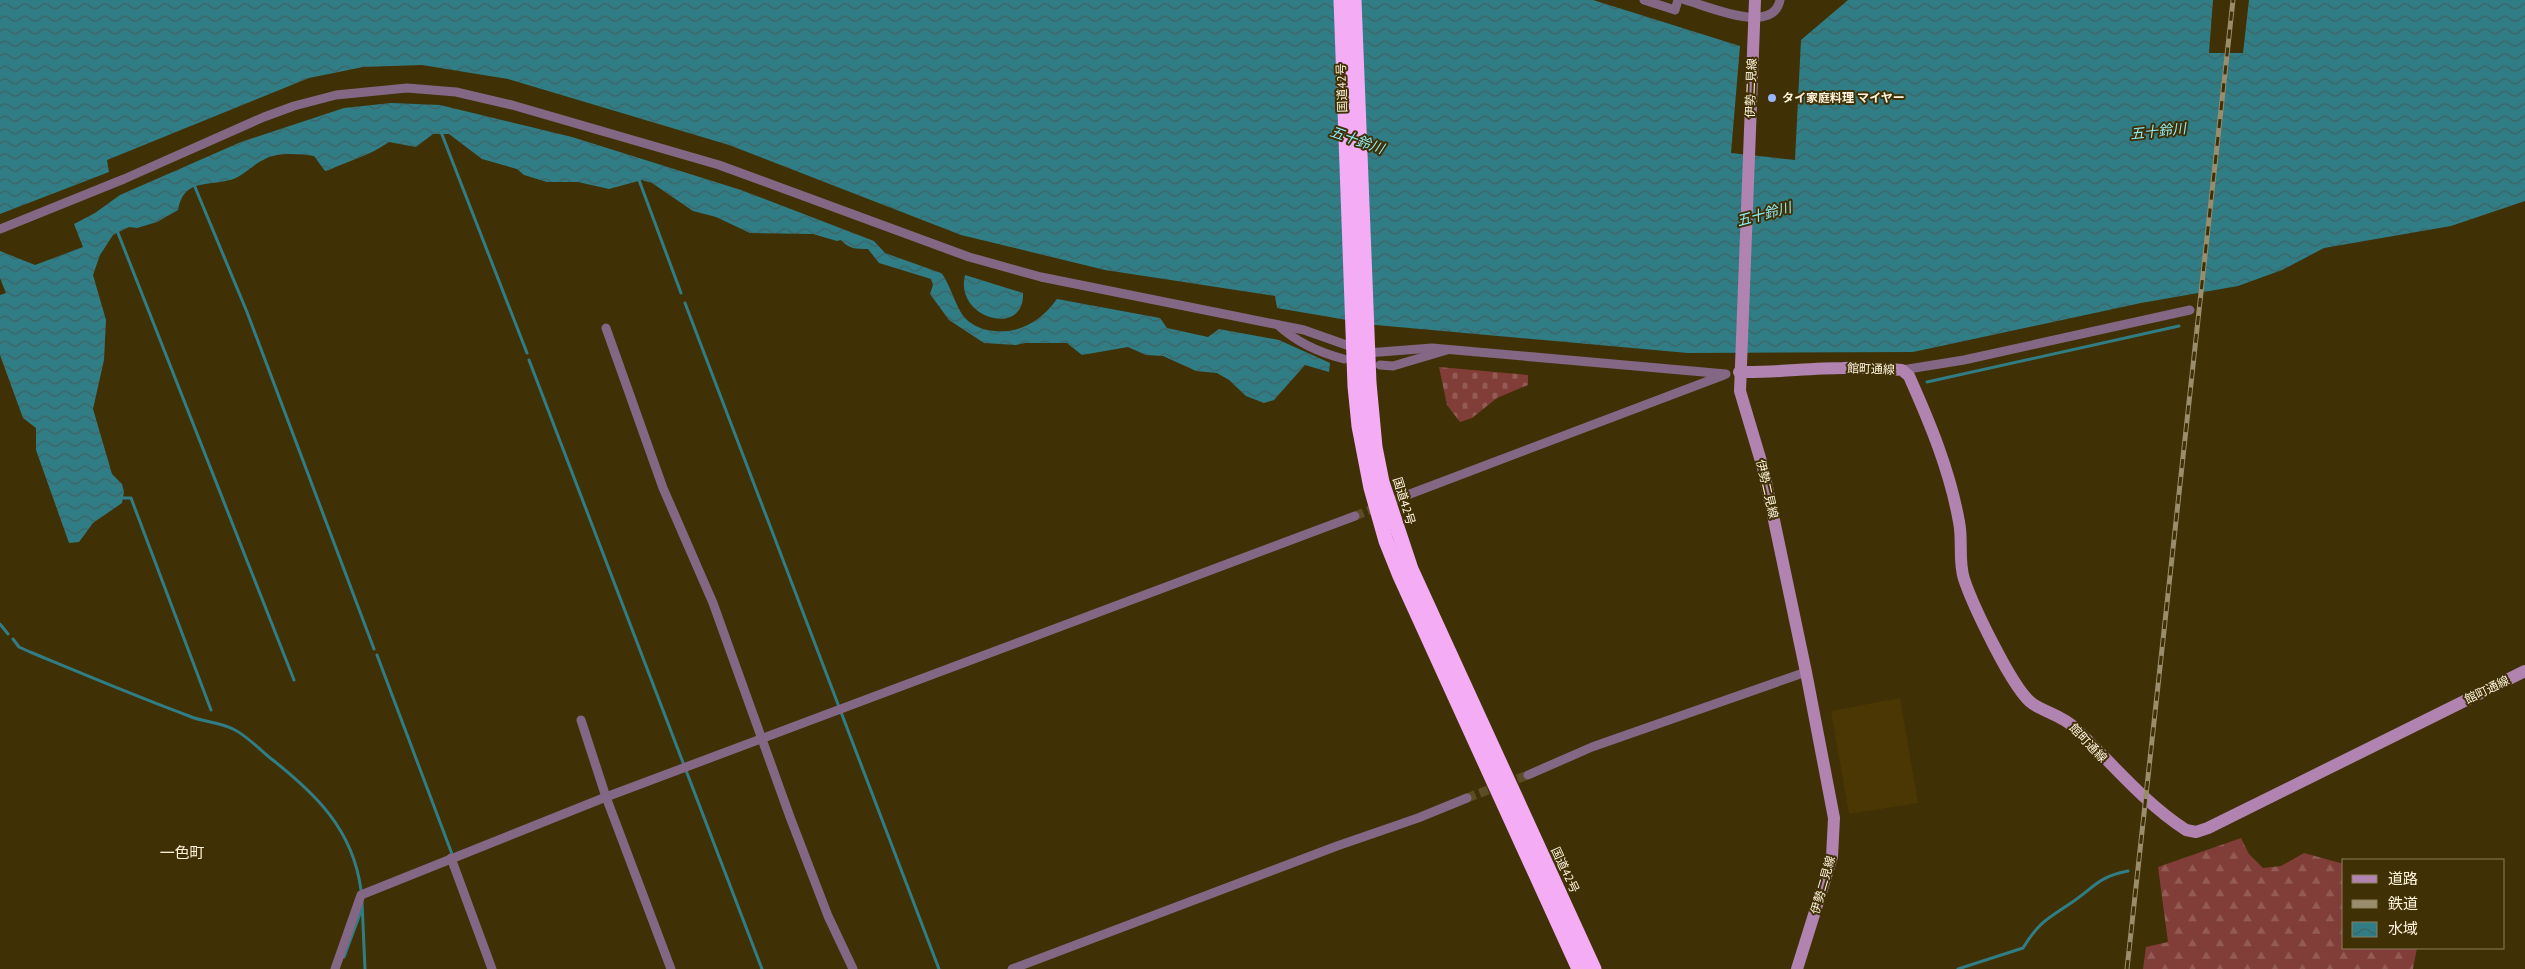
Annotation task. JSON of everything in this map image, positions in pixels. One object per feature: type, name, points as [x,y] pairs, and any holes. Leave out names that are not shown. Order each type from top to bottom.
[{"type":"highway","name":"国道42号","points":[[1341,0],[1361,343],[1375,447],[1382,482],[1405,552],[1594,969]]},
{"type":"highway","name":"国道42号","points":[[1354,0],[1361,343],[1355,386],[1363,457],[1386,541],[1404,585],[1579,969]]},
{"type":"main road","name":"伊勢二見線","points":[[1755,0],[1739,359],[1740,391],[1763,468],[1832,803],[1833,847],[1826,877],[1797,969]]},
{"type":"main road","name":"館町通線","points":[[1739,372],[1775,373],[1790,369],[1843,368],[1902,370],[1909,376],[1933,429],[1953,494],[1960,525],[1964,578],[2007,670],[2020,692],[2032,703],[2062,718],[2075,727],[2125,780],[2186,830],[2196,832],[2208,828],[2525,671]]},
{"type":"street","points":[[1644,0],[1675,10],[1678,0]]},
{"type":"street","points":[[1685,0],[1754,19],[1769,17],[1778,7],[1780,0]]},
{"type":"street","points":[[0,230],[124,180],[264,117],[294,106],[336,95],[408,88],[437,90],[456,92],[512,105],[718,165],[969,257],[1041,277],[1277,324],[1361,343],[1450,349],[1726,374]]},
{"type":"street","points":[[1902,370],[1964,360],[2190,310]]},
{"type":"street","points":[[1277,324],[1287,334],[1326,354],[1344,359]]},
{"type":"street","points":[[606,328],[663,488],[713,603],[828,916],[853,969]]},
{"type":"street","points":[[1380,365],[1393,366],[1450,349]]},
{"type":"street","points":[[1410,494],[1726,374],[1739,372]]},
{"type":"street","points":[[335,969],[362,895],[606,797],[1355,516]]},
{"type":"street","points":[[1528,775],[1592,747],[1806,672]]},
{"type":"street","points":[[581,720],[606,797],[671,969]]},
{"type":"street","points":[[1012,969],[1467,798]]},
{"type":"street","points":[[451,858],[492,969]]},
{"type":"shaded area","points":[[1900,698],[1918,803],[1849,814],[1831,711]]},
{"type":"green space","points":[[1439,367],[1528,375],[1528,385],[1497,398],[1472,418],[1460,422],[1447,405]]},
{"type":"green space","points":[[2241,838],[2249,854],[2263,868],[2281,866],[2304,853],[2342,863],[2342,949],[2417,949],[2413,969],[2143,969],[2146,947],[2168,942],[2158,867]]},
{"type":"water","name":"五十鈴川","points":[[0,0],[1593,0],[1740,46],[1731,153],[1795,160],[1801,40],[1848,0],[2213,0],[2209,53],[2243,53],[2249,0],[2525,0],[2525,201],[2451,226],[2324,248],[2282,270],[2238,286],[2141,303],[1913,352],[1688,353],[1376,325],[1277,308],[1275,296],[1105,270],[961,235],[729,145],[508,79],[422,65],[363,67],[309,78],[107,160],[109,172],[0,214]]},
{"type":"water","points":[[391,103],[440,105],[572,137],[741,190],[874,241],[885,253],[941,273],[964,317],[983,329],[1005,331],[1025,326],[1034,322],[1057,299],[1160,318],[1167,328],[1208,337],[1219,329],[1279,340],[1330,363],[1329,372],[1305,365],[1274,400],[1264,403],[1246,396],[1229,380],[1217,373],[1196,371],[1163,356],[1146,355],[1128,347],[1082,355],[1067,343],[1025,343],[1016,345],[984,343],[949,320],[930,294],[933,285],[931,279],[879,263],[868,249],[853,248],[841,240],[837,241],[813,234],[750,233],[716,217],[693,211],[652,183],[642,180],[609,189],[578,182],[547,182],[524,175],[517,169],[482,159],[449,134],[433,134],[416,147],[389,142],[367,154],[325,171],[314,156],[276,155],[261,161],[236,178],[192,188],[181,199],[178,210],[157,222],[137,228],[129,227],[113,235],[100,255],[93,275],[106,320],[104,360],[93,409],[112,474],[122,484],[124,492],[122,503],[93,523],[79,542],[69,543],[36,450],[36,428],[23,418],[0,355],[0,295],[6,293],[0,278],[0,251],[35,265],[83,247],[74,224],[95,213],[120,195],[241,142],[344,108]]},
{"type":"water","points":[[965,275],[1023,293],[1021,307],[1013,315],[1003,319],[979,312],[970,303],[964,290]]},
{"type":"waterway","points":[[441,132],[527,353]]},
{"type":"waterway","points":[[639,180],[681,293]]},
{"type":"waterway","points":[[195,187],[247,312],[374,649]]},
{"type":"waterway","points":[[118,233],[294,680]]},
{"type":"waterway","points":[[685,303],[939,969]]},
{"type":"waterway","points":[[1927,382],[2179,326]]},
{"type":"waterway","points":[[529,360],[762,969]]},
{"type":"waterway","points":[[123,498],[131,498],[211,710]]},
{"type":"waterway","points":[[0,624],[8,634]]},
{"type":"waterway","points":[[13,639],[19,647],[30,652],[149,701],[194,718],[217,723],[243,735],[302,784],[329,814],[341,831],[350,849],[357,868],[361,890]]},
{"type":"waterway","points":[[377,655],[452,854]]},
{"type":"waterway","points":[[1958,969],[2023,948],[2034,932],[2049,917],[2109,876],[2128,871]]},
{"type":"waterway","points":[[362,902],[365,969]]},
{"type":"waterway","points":[[344,957],[361,911]]},
{"type":"tunnel","points":[[1355,516],[1410,494]]},
{"type":"tunnel","points":[[1467,798],[1528,775]]},
{"type":"railway","points":[[2127,969],[2233,0]]},
{"type":"place","name":"タイ家庭料理 マイヤー","points":[[1772,98]]},
{"type":"district","name":"一色町","points":[[182,853]]}]
